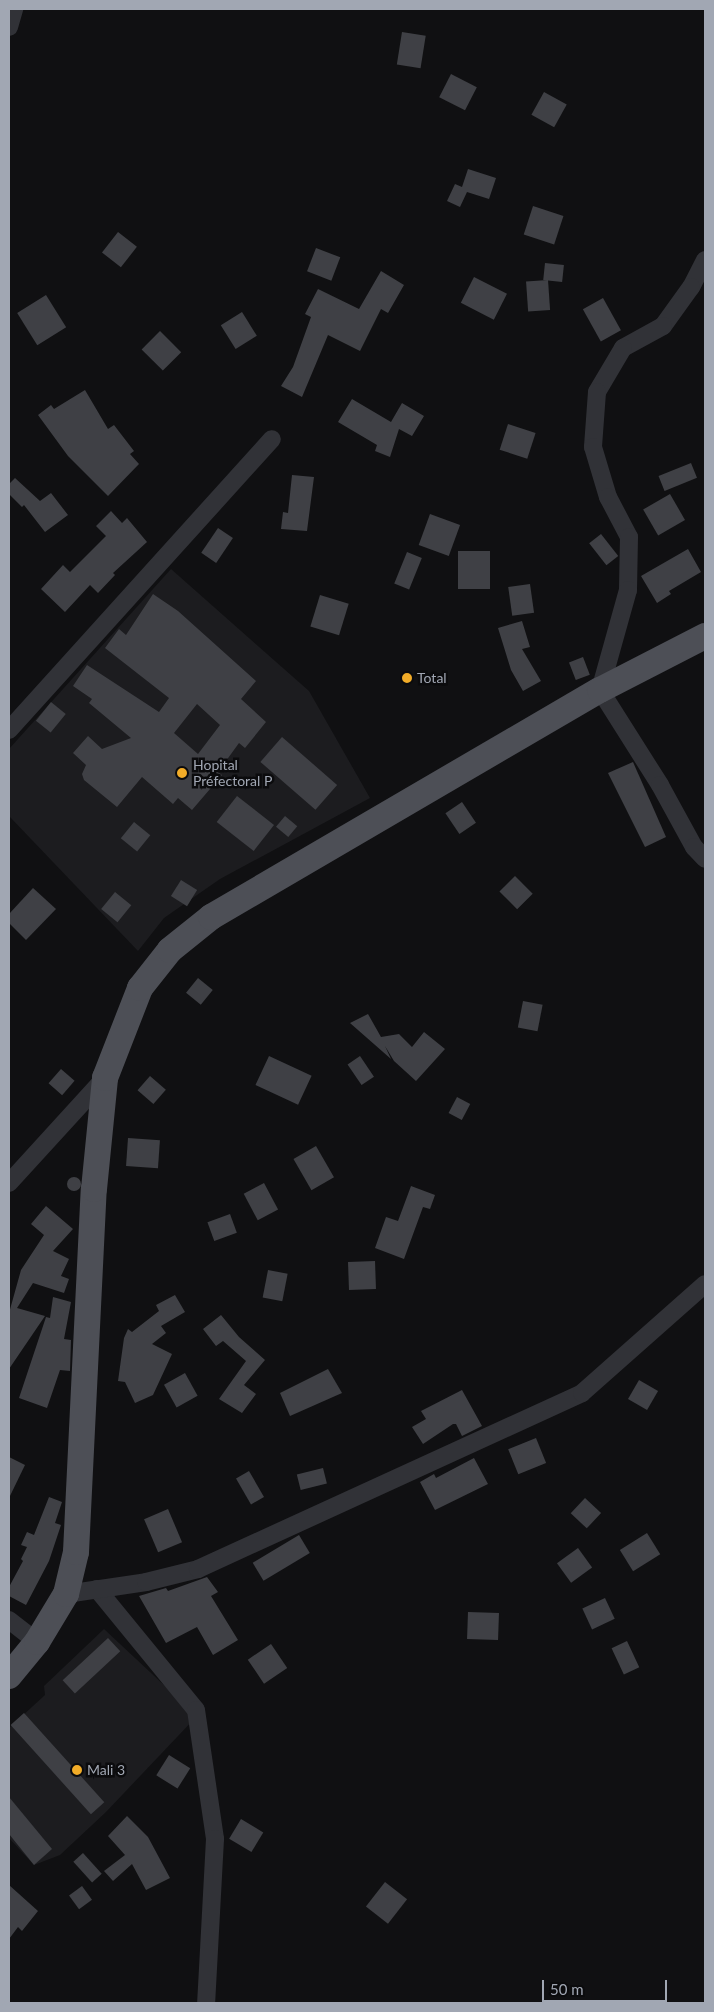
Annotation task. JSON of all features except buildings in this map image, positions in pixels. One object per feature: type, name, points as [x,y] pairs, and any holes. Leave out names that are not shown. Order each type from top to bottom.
[{"type":"main road","points":[[9,1676],[37,1642],[66,1594],[76,1552],[94,1189],[105,1078],[140,988],[170,950],[211,917],[600,690],[705,636]]},
{"type":"street","points":[[9,27],[14,9]]},
{"type":"street","points":[[705,260],[691,287],[663,326],[623,348],[597,392],[593,447],[608,497],[629,537],[628,590],[600,690],[660,785],[694,847],[705,858]]},
{"type":"street","points":[[10,726],[272,438]]},
{"type":"street","points":[[9,1183],[105,1078]]},
{"type":"street","points":[[66,1594],[146,1582],[198,1569],[582,1393],[705,1284]]},
{"type":"street","points":[[97,1589],[196,1710],[215,1839],[206,2003]]},
{"type":"street","points":[[9,1620],[37,1642]]},
{"type":"shaded area","name":"Hopital Préfectoral P","points":[[171,569],[309,691],[370,798],[220,879],[164,918],[138,951],[9,816],[9,749]]},
{"type":"shaded area","name":"Mali 3","points":[[104,1629],[197,1716],[106,1812],[60,1855],[34,1865],[9,1838],[9,1728],[45,1695],[44,1686]]},
{"type":"place","name":"Total","points":[[407,678]]},
{"type":"place","name":"Hopital Préfectoral P","points":[[182,773]]},
{"type":"place","name":"Mali 3","points":[[77,1770]]}]
